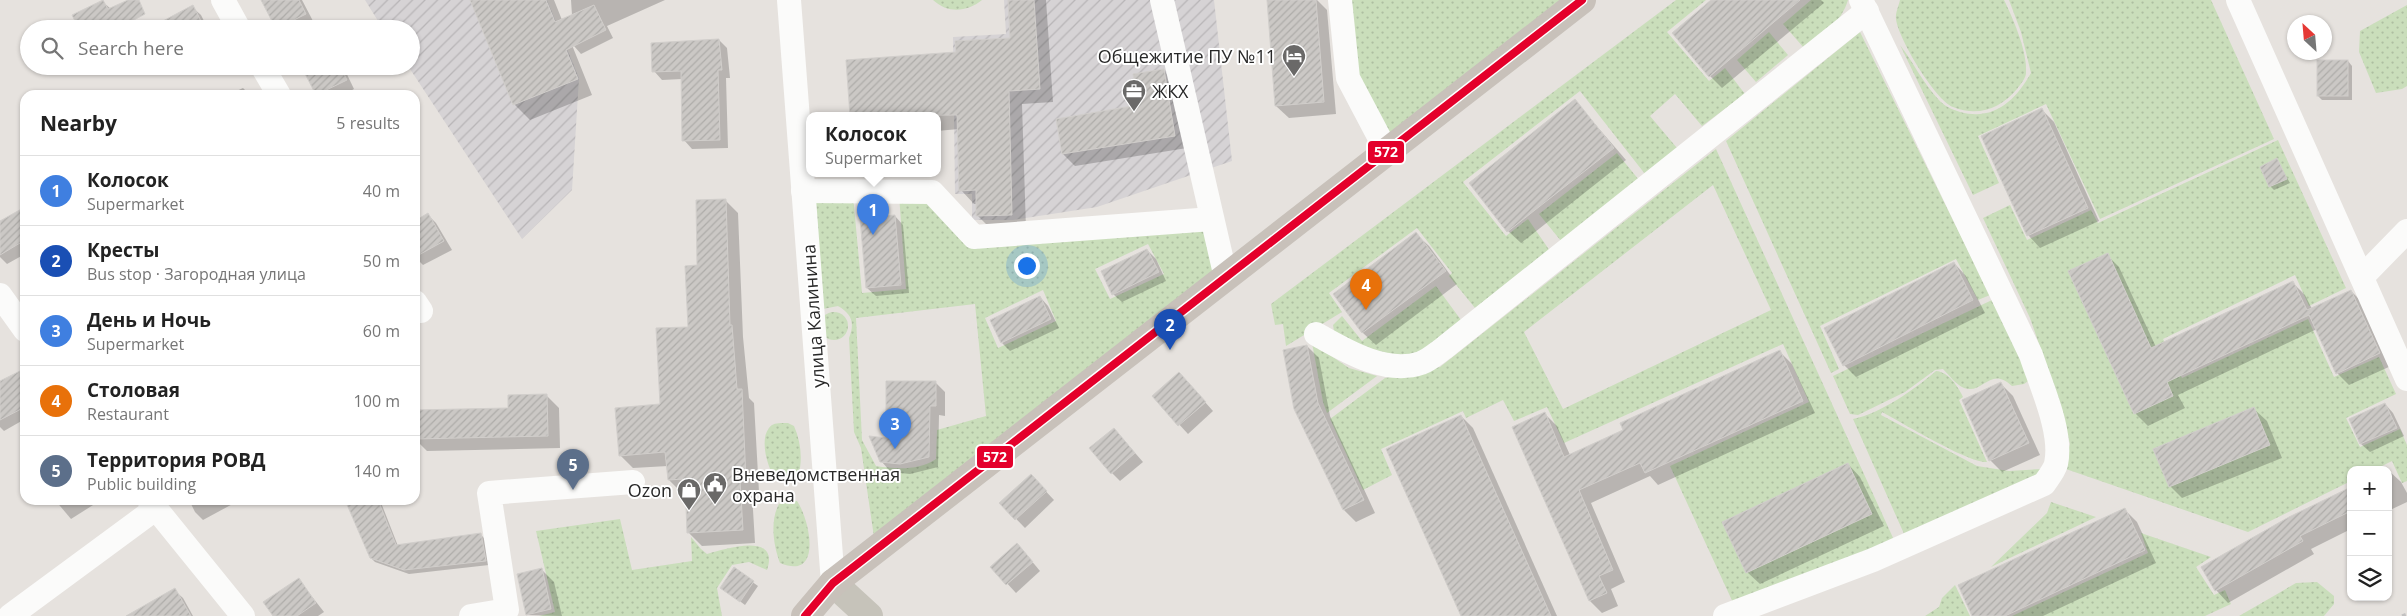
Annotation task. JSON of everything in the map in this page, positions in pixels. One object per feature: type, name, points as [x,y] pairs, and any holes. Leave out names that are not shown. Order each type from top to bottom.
[{"type":"highway","points":[[805,616],[833,583],[1582,0]]},
{"type":"main road","points":[[833,583],[869,616]]},
{"type":"street","points":[[223,0],[234,20]]},
{"type":"street","name":"улица Калинина","points":[[789,0],[833,583]]},
{"type":"street","points":[[1162,0],[1226,278]]},
{"type":"street","points":[[1340,0],[1348,78],[1387,152]]},
{"type":"street","points":[[2238,0],[2407,379]]},
{"type":"street","points":[[1316,334],[1351,354],[1393,366],[1421,363],[1444,348],[1864,6],[2031,355],[2050,414],[2057,445],[2056,466],[2044,484],[1873,560],[1725,616]]},
{"type":"street","points":[[267,75],[276,90]]},
{"type":"street","points":[[804,191],[932,192],[974,237],[1212,219]]},
{"type":"street","points":[[2362,277],[2407,231]]},
{"type":"street","points":[[0,295],[20,323]]},
{"type":"street","points":[[471,616],[508,610],[489,493],[633,482]]},
{"type":"street","points":[[10,616],[151,505]]},
{"type":"street","points":[[153,505],[243,616]]},
{"type":"path","points":[[2402,616],[2407,614]]},
{"type":"shaded area","points":[[365,0],[547,0],[579,78],[572,190],[522,239],[414,75],[420,75],[420,20],[377,20]]},
{"type":"shaded area","points":[[1004,0],[1214,0],[1232,161],[1097,207],[1013,220],[972,220],[972,194],[955,194],[953,37],[1006,34]]},
{"type":"green space","points":[[933,0],[982,0],[970,7],[958,10],[945,8]]},
{"type":"green space","points":[[1345,0],[1576,0],[1389,145],[1353,77]]},
{"type":"green space","points":[[1676,0],[1706,0],[1667,32],[1709,81],[1725,68],[1745,94],[1702,126],[1675,94],[1650,116],[1677,148],[1645,174],[1580,91],[1463,182],[1506,236],[1528,219],[1550,251],[1475,308],[1449,276],[1452,273],[1417,228],[1329,293],[1342,312],[1286,346],[1283,324],[1275,325],[1271,304]]},
{"type":"green space","points":[[1811,0],[1848,0],[1836,22],[1804,48],[1783,24]]},
{"type":"green space","points":[[1900,0],[2004,0],[2025,56],[2026,73],[2023,81],[2003,102],[1988,109],[1980,111],[1962,110],[1945,102],[1918,68],[1903,40],[1896,19]]},
{"type":"green space","points":[[2009,0],[2211,0],[2274,139],[2100,219],[2046,104],[1978,136],[1999,183],[1973,195],[1900,45],[1928,86],[1945,105],[1960,112],[1972,114],[1983,114],[1993,111],[2010,100],[2018,92],[2031,73],[2021,32]]},
{"type":"green space","points":[[2407,5],[2407,86],[2402,89],[2376,93],[2359,52],[2360,31]]},
{"type":"green space","points":[[1769,32],[1788,55],[1756,82],[1737,60]]},
{"type":"green space","points":[[1860,32],[1990,295],[1978,300],[1956,259],[1820,326],[1839,369],[1831,373],[1726,141]]},
{"type":"green space","points":[[2278,140],[2346,288],[2309,306],[2295,275],[2163,339],[2182,378],[2308,319],[2334,377],[2379,357],[2396,394],[2346,418],[2360,447],[2400,429],[2407,445],[2407,481],[2402,483],[2392,461],[2382,466],[2347,466],[2347,483],[2248,532],[2063,468],[2070,444],[2058,399],[2030,318],[1983,218],[2010,205],[2027,240],[2091,210],[2098,223]]},
{"type":"green space","points":[[1716,149],[1894,540],[1735,607],[1670,466],[1809,402],[1783,344],[1564,443],[1547,407],[1514,421],[1503,400],[1466,418],[1463,411],[1381,449],[1392,475],[1363,490],[1330,419],[1385,378],[1440,367]],"holes":[[[1713,185],[1771,310],[1563,409],[1524,332]]]},
{"type":"green space","points":[[1617,153],[1639,180],[1561,241],[1539,214]]},
{"type":"green space","points":[[853,195],[862,293],[906,289],[899,195],[929,196],[970,240],[1209,224],[1221,276],[875,544],[861,448],[854,432],[849,338],[852,323],[846,312],[838,306],[823,309],[808,196]],"holes":[[[1148,244],[1164,274],[1110,299],[1095,269]],[[1043,290],[1056,321],[998,348],[985,318]],[[975,304],[986,416],[937,430],[936,459],[929,463],[907,468],[876,466],[862,440],[856,318]]]},
{"type":"green space","points":[[1436,286],[1461,320],[1436,342],[1414,356],[1398,358],[1379,354],[1334,331],[1333,325],[1342,316],[1362,341]]},
{"type":"green space","points":[[1992,300],[2031,379],[2024,384],[2012,386],[2004,380],[1992,379],[1971,389],[1958,385],[1943,369],[1935,370],[1905,392],[1858,415],[1850,414],[1833,376]]},
{"type":"green space","points":[[834,312],[844,316],[848,326],[844,336],[834,340],[824,336],[820,326],[824,316]]},
{"type":"green space","points":[[1312,343],[1349,368],[1377,376],[1327,413],[1323,402]]},
{"type":"green space","points":[[1936,371],[1949,377],[1961,393],[1963,397],[1959,400],[1987,462],[1978,461],[1935,442],[1882,412],[1881,415],[1977,466],[2009,471],[2041,469],[2039,474],[1905,536],[1853,419],[1886,406],[1908,393]]},
{"type":"green space","points":[[777,423],[788,423],[794,426],[800,445],[800,471],[798,477],[786,482],[777,481],[766,455],[766,433],[771,426]]},
{"type":"green space","points":[[797,501],[806,521],[809,534],[808,556],[803,564],[794,566],[780,563],[774,533],[776,510],[779,504]]},
{"type":"green space","points":[[2051,502],[2096,517],[1991,567],[2047,513]]},
{"type":"green space","points":[[620,519],[632,570],[692,561],[691,537],[707,554],[738,546],[759,547],[766,551],[769,558],[767,570],[749,562],[732,565],[717,588],[722,616],[539,616],[555,612],[536,531]]},
{"type":"green space","points":[[2141,533],[2211,557],[2196,567],[2214,595],[2225,590],[2231,604],[2205,616],[2012,616],[2148,553]]},
{"type":"green space","points":[[2317,582],[2334,596],[2334,604],[2324,616],[2239,616],[2296,583]]},
{"type":"green space","points":[[1955,585],[1970,616],[1925,616],[1939,607],[1942,598]]},
{"type":"building","points":[[103,0],[108,9],[128,0],[139,0],[145,14],[134,20],[74,20],[72,15]]},
{"type":"building","points":[[261,0],[299,0],[306,14],[294,20],[271,20]]},
{"type":"building","points":[[470,0],[546,0],[555,22],[594,5],[606,30],[566,50],[578,79],[513,105]]},
{"type":"building","points":[[1008,0],[1034,0],[1040,89],[1009,91],[1012,215],[976,216],[976,190],[959,191],[957,115],[941,115],[941,112],[850,112],[846,60],[956,52],[955,41],[1010,38]]},
{"type":"building","points":[[1267,0],[1316,0],[1324,102],[1275,106]]},
{"type":"building","points":[[1711,0],[1800,0],[1709,77],[1672,33]]},
{"type":"building","points":[[193,5],[200,20],[165,20]]},
{"type":"building","points":[[719,39],[722,70],[718,70],[720,140],[682,141],[681,71],[652,72],[651,43]]},
{"type":"building","points":[[2317,60],[2348,60],[2348,96],[2317,96]]},
{"type":"building","name":"ЖКХ","points":[[1164,69],[1175,136],[1062,154],[1056,119],[1138,105],[1133,74]]},
{"type":"building","points":[[306,75],[344,75],[347,80],[326,90],[313,90]]},
{"type":"building","points":[[1575,99],[1614,148],[1507,232],[1469,183]]},
{"type":"building","points":[[2042,108],[2088,208],[2027,236],[1981,136]]},
{"type":"building","points":[[2277,158],[2287,179],[2269,187],[2260,167]]},
{"type":"building","points":[[726,199],[730,325],[732,325],[737,389],[742,389],[746,480],[740,480],[743,530],[687,533],[685,479],[668,480],[665,452],[619,456],[615,408],[660,404],[656,328],[688,327],[685,266],[697,265],[696,200]]},
{"type":"building","points":[[20,210],[20,243],[0,255],[0,221]]},
{"type":"building","points":[[428,213],[444,241],[420,254],[420,218]]},
{"type":"building","points":[[895,215],[901,285],[866,288],[860,218]]},
{"type":"building","points":[[1416,232],[1446,271],[1362,333],[1333,294]]},
{"type":"building","points":[[1147,249],[1159,272],[1112,295],[1101,271]]},
{"type":"building","points":[[2108,253],[2151,348],[2293,281],[2307,310],[2351,290],[2380,353],[2336,374],[2309,315],[2167,382],[2173,396],[2134,414],[2068,271]]},
{"type":"building","points":[[1954,262],[1973,300],[1843,366],[1824,328]]},
{"type":"building","points":[[1040,296],[1051,319],[1001,343],[990,320]]},
{"type":"building","points":[[1307,345],[1318,403],[1364,500],[1343,510],[1294,409],[1283,350]]},
{"type":"building","points":[[1780,350],[1803,401],[1645,473],[1640,463],[1579,490],[1613,570],[1599,576],[1607,593],[1589,601],[1512,427],[1545,412],[1564,457],[1623,430],[1620,423]]},
{"type":"building","points":[[20,371],[20,410],[0,420],[0,381]]},
{"type":"building","points":[[1179,372],[1206,402],[1178,426],[1152,396]]},
{"type":"building","points":[[886,381],[936,381],[936,406],[930,406],[929,457],[900,464],[880,462],[869,436],[886,438]]},
{"type":"building","points":[[2001,382],[2029,443],[1989,461],[1962,400]]},
{"type":"building","points":[[547,394],[548,436],[420,439],[420,410],[508,408],[508,395]]},
{"type":"building","points":[[2385,403],[2397,428],[2360,444],[2349,419]]},
{"type":"building","points":[[2254,407],[2270,445],[2169,487],[2153,449]]},
{"type":"building","points":[[1461,415],[1551,616],[1461,616],[1386,449]]},
{"type":"building","points":[[1114,428],[1135,453],[1111,474],[1089,448]]},
{"type":"building","points":[[1848,463],[1872,514],[1746,573],[1722,522]]},
{"type":"building","points":[[1031,474],[1047,491],[1015,520],[999,503]]},
{"type":"building","points":[[2347,489],[2347,513],[2300,536],[2303,541],[2215,591],[2201,567],[2289,517]]},
{"type":"building","points":[[347,505],[380,505],[396,545],[481,533],[486,561],[404,570],[370,558]]},
{"type":"building","points":[[2125,508],[2145,550],[2005,616],[1972,616],[1958,585]]},
{"type":"building","points":[[1017,543],[1033,562],[1006,585],[990,567]]},
{"type":"building","points":[[734,567],[754,581],[740,602],[720,588]]},
{"type":"building","points":[[542,568],[551,609],[526,615],[517,574]]},
{"type":"building","points":[[299,578],[316,603],[297,616],[273,616],[263,602]]},
{"type":"building","points":[[175,588],[191,616],[126,616]]},
{"type":"transit line","name":"572","points":[[805,616],[833,583],[1582,0]]},
{"type":"place","name":"Общежитие ПУ №11","points":[[1294,77]]},
{"type":"place","name":"ЖКХ","points":[[1134,112]]},
{"type":"place","name":"Колосок","points":[[873,235]]},
{"type":"place","name":"Столовая","points":[[1366,310]]},
{"type":"place","name":"Кресты","points":[[1170,350]]},
{"type":"place","name":"День и Ночь","points":[[895,449]]},
{"type":"place","name":"Территория РОВД","points":[[573,490]]},
{"type":"place","name":"Вневедомственная охрана","points":[[715,505]]},
{"type":"place","name":"Ozon","points":[[689,511]]}]
